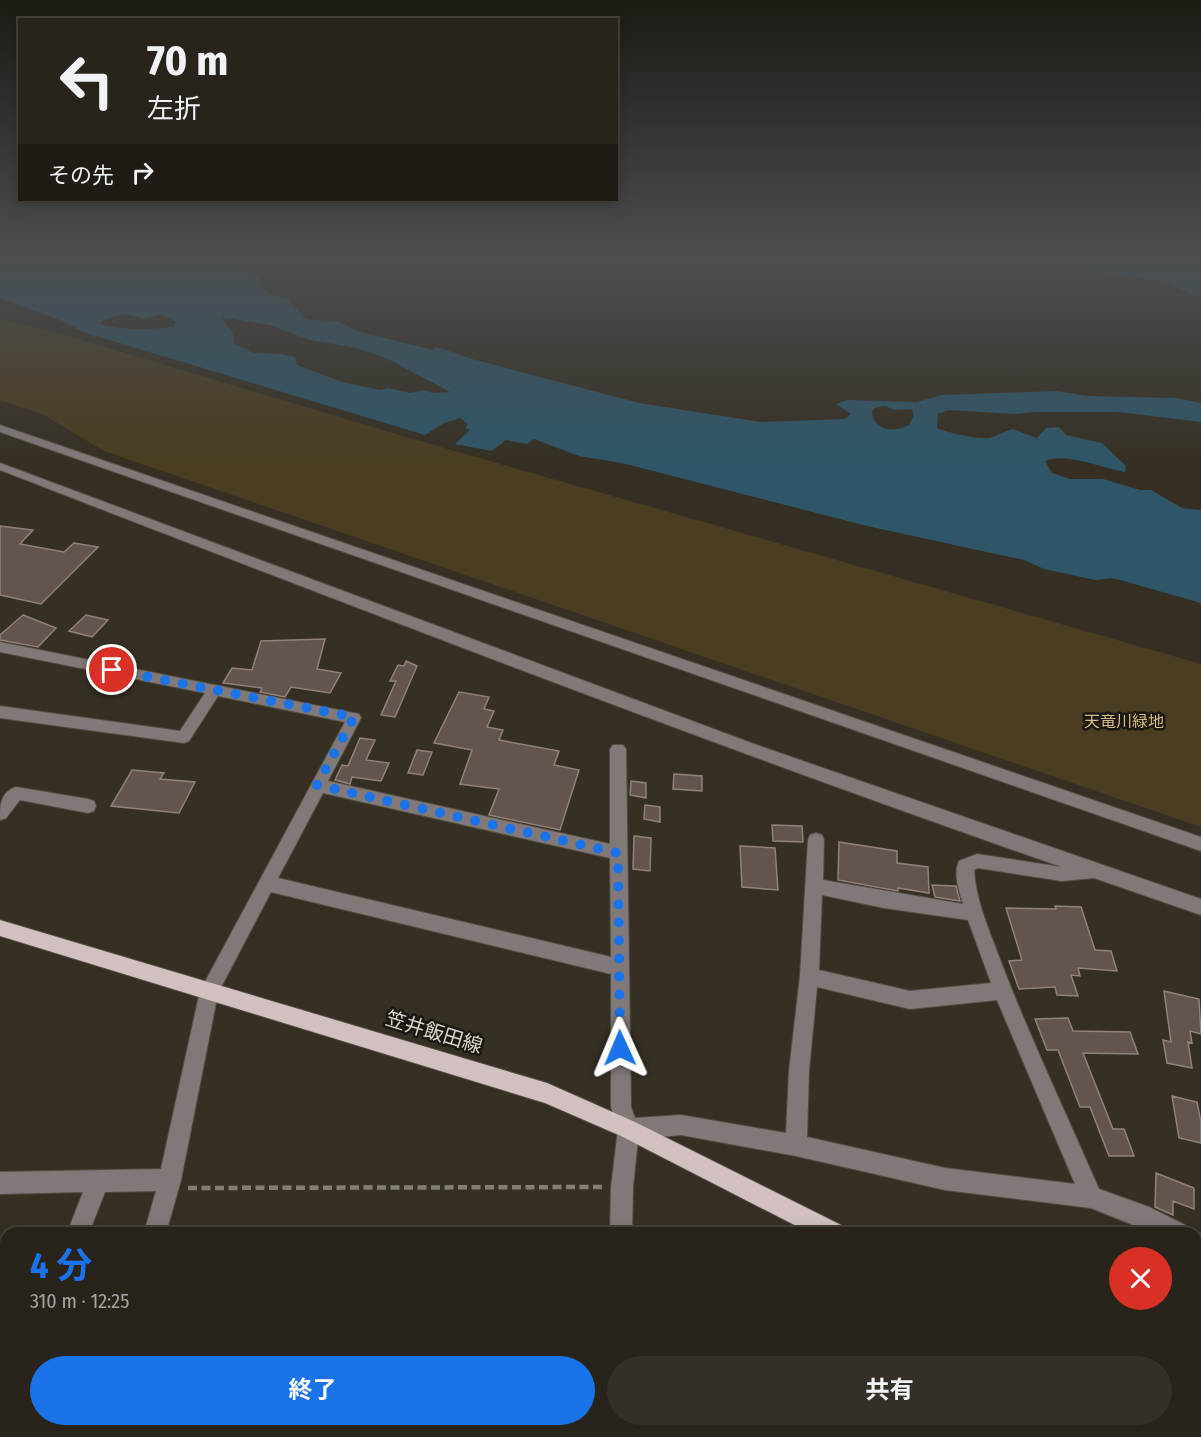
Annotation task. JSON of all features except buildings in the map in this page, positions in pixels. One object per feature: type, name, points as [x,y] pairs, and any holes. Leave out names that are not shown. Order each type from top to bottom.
[{"type":"main road","name":"笠井飯田線","points":[[0,928],[547,1093],[628,1129],[821,1227]]},
{"type":"street","points":[[0,428],[1201,844]]},
{"type":"street","points":[[0,466],[210,548],[742,745],[1201,907]]},
{"type":"street","points":[[0,647],[354,717],[209,991],[169,1184],[157,1227]]},
{"type":"street","points":[[0,712],[184,736],[214,691]]},
{"type":"street","points":[[618,749],[618,968],[621,1107],[628,1129],[622,1187],[621,1227]]},
{"type":"street","points":[[317,785],[618,853]]},
{"type":"street","points":[[0,813],[16,793],[88,806]]},
{"type":"street","points":[[796,1145],[799,1071],[809,976],[816,840]]},
{"type":"street","points":[[1091,1197],[1003,991],[974,913],[966,883],[965,866],[977,861],[1062,874],[1097,872]]},
{"type":"street","points":[[265,883],[415,917],[618,968]]},
{"type":"street","points":[[813,886],[884,900],[974,913]]},
{"type":"street","points":[[809,976],[910,1000],[1003,991]]},
{"type":"street","points":[[628,1129],[681,1125],[796,1145],[945,1179],[1091,1197],[1142,1215],[1165,1227]]},
{"type":"street","points":[[80,1227],[98,1182]]},
{"type":"street","points":[[0,1183],[169,1184]]},
{"type":"path","points":[[169,1184],[622,1187]]},
{"type":"green space","name":"天竜川緑地","points":[[0,326],[32,326],[413,439],[1201,664],[1201,827],[104,451],[44,415],[0,400]]},
{"type":"water","points":[[72,326],[145,329],[174,326],[228,326],[232,331],[235,344],[254,353],[295,357],[297,365],[342,382],[410,393],[425,390],[432,393],[450,392],[388,359],[357,348],[310,340],[273,326],[348,326],[357,331],[433,350],[437,347],[472,359],[639,403],[761,422],[845,419],[851,414],[836,404],[847,400],[917,402],[942,395],[1057,391],[1087,396],[1176,398],[1201,403],[1201,422],[1118,412],[1015,414],[949,410],[938,414],[937,428],[947,432],[985,438],[1013,429],[1037,438],[1046,428],[1059,427],[1066,435],[1102,443],[1126,466],[1125,472],[1074,459],[1045,461],[1052,473],[1070,479],[1103,479],[1140,490],[1151,490],[1182,508],[1201,510],[1201,603],[1113,578],[1095,580],[1044,569],[1024,560],[867,526],[622,463],[579,456],[534,439],[527,444],[506,440],[492,451],[455,444],[470,430],[465,428],[468,424],[460,418],[444,423],[425,435],[83,332]],"holes":[[[886,406],[894,410],[912,409],[914,415],[909,425],[891,429],[876,423],[872,411],[876,407]]]},
{"type":"route","points":[[112,670],[354,717],[317,785],[521,833],[618,853],[620,1048]]}]
